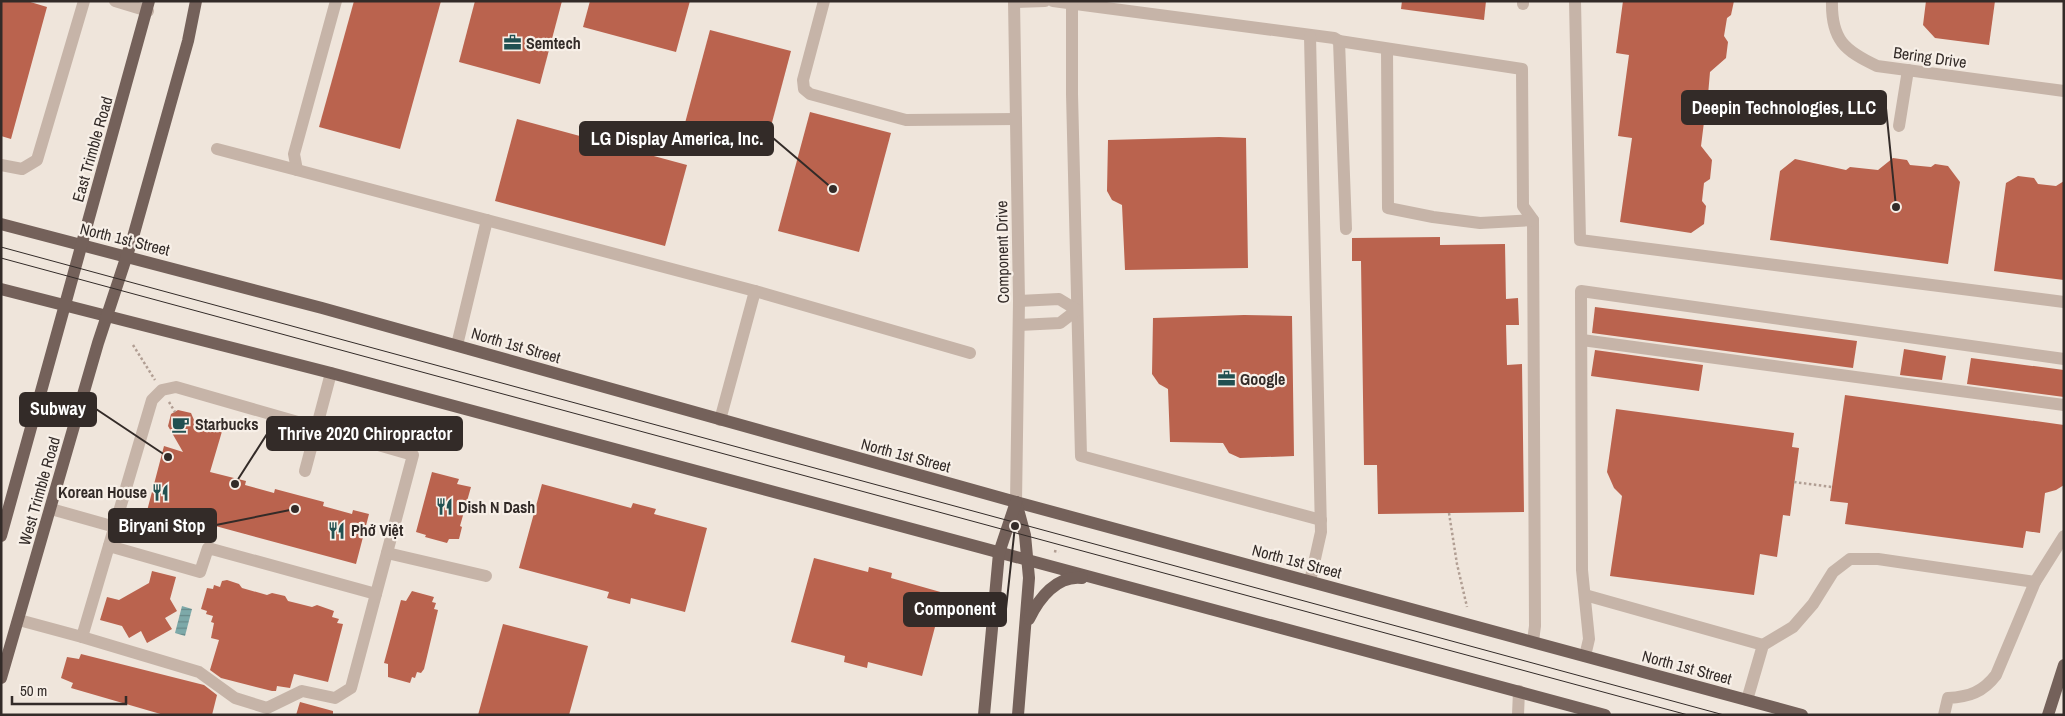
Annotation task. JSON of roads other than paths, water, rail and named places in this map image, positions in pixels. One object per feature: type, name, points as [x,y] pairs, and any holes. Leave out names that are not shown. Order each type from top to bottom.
[{"type":"main road","points":[[128,256],[188,42],[196,1]]},
{"type":"main road","name":"East Trimble Road","points":[[65,306],[148,6]]},
{"type":"main road","name":"North 1st Street","points":[[1,224],[128,256],[457,345],[1016,502],[1802,715]]},
{"type":"main road","name":"West Trimble Road","points":[[1,678],[107,316],[128,256]]},
{"type":"main road","points":[[1,289],[330,373],[1605,715]]},
{"type":"main road","name":"West Trimble Road","points":[[1,536],[65,306]]},
{"type":"main road","name":"Component Drive","points":[[984,715],[999,553],[1016,502]]},
{"type":"main road","name":"Component Drive","points":[[1016,502],[1029,560],[1026,628],[1018,715]]},
{"type":"main road","points":[[1026,628],[1036,604],[1060,582],[1072,577],[1109,582]]},
{"type":"main road","points":[[2048,715],[2064,665]]},
{"type":"street","points":[[1,165],[22,168],[37,160],[84,1]]},
{"type":"street","points":[[115,1],[148,6]]},
{"type":"street","points":[[297,170],[294,154],[336,1]]},
{"type":"street","points":[[824,1],[803,80],[804,89],[810,94],[906,120],[1016,119]]},
{"type":"street","points":[[1014,2],[1045,1]]},
{"type":"street","points":[[1053,1],[1072,6],[1334,38],[1339,41],[1387,49],[1522,69],[1523,206],[1533,220],[1535,616],[1533,641]]},
{"type":"street","points":[[1575,1],[1580,240],[2064,302]]},
{"type":"street","name":"Bering Drive","points":[[1832,1],[1835,30],[1845,47],[1853,55],[1878,66],[2064,91]]},
{"type":"street","name":"Component Drive","points":[[1014,2],[1019,301],[1016,502]]},
{"type":"street","points":[[1072,6],[1072,94],[1081,456],[1321,520]]},
{"type":"street","points":[[1310,36],[1321,520],[1321,532],[1310,581]]},
{"type":"street","points":[[1339,41],[1346,229]]},
{"type":"street","points":[[1387,49],[1388,208],[1433,218],[1480,224],[1533,220]]},
{"type":"street","points":[[1899,126],[1908,70]]},
{"type":"street","points":[[218,149],[755,291],[970,353]]},
{"type":"street","points":[[457,345],[487,220]]},
{"type":"street","points":[[720,420],[755,291]]},
{"type":"street","points":[[1585,656],[1589,639],[1582,561],[1581,292],[2064,359]]},
{"type":"street","points":[[1019,301],[1059,299],[1077,310]]},
{"type":"street","points":[[1019,325],[1060,323],[1077,310]]},
{"type":"street","points":[[1582,340],[2064,405]]},
{"type":"street","points":[[306,472],[330,373]]},
{"type":"street","points":[[18,620],[199,672],[235,698],[267,708],[302,691],[335,698],[351,688],[413,456],[176,387],[162,390],[152,400],[82,637]]},
{"type":"street","points":[[51,509],[115,527]]},
{"type":"street","points":[[1944,715],[1948,698],[1968,697],[1988,686],[1996,675],[2035,582],[2064,536]]},
{"type":"street","points":[[109,546],[200,572],[208,548],[376,594]]},
{"type":"street","points":[[387,553],[486,576]]},
{"type":"street","points":[[1747,700],[1763,645],[1793,627],[1813,604],[1833,572],[1850,558],[1878,559],[2035,582]]},
{"type":"street","points":[[1585,595],[1763,645]]},
{"type":"street","points":[[1518,715],[1519,691]]},
{"type":"water","points":[[182,606],[192,609],[185,636],[175,633]]},
{"type":"tram line","points":[[1,247],[1724,715]]},
{"type":"tram line","points":[[1,258],[1688,715]]},
{"type":"place","name":"Semtech","points":[[512,43]]},
{"type":"place","name":"LG Display America, Inc.","points":[[833,189]]},
{"type":"place","name":"Deepin Technologies, LLC","points":[[1896,207]]},
{"type":"place","name":"Google","points":[[1226,379]]},
{"type":"place","name":"Starbucks","points":[[181,424]]},
{"type":"place","name":"Subway","points":[[168,457]]},
{"type":"place","name":"Thrive 2020 Chiropractor","points":[[235,484]]},
{"type":"place","name":"Korean House","points":[[161,492]]},
{"type":"place","name":"Dish N Dash","points":[[444,507]]},
{"type":"place","name":"Biryani Stop","points":[[295,509]]},
{"type":"place","name":"Component","points":[[1015,526]]},
{"type":"place","name":"Phở Việt","points":[[337,530]]}]
